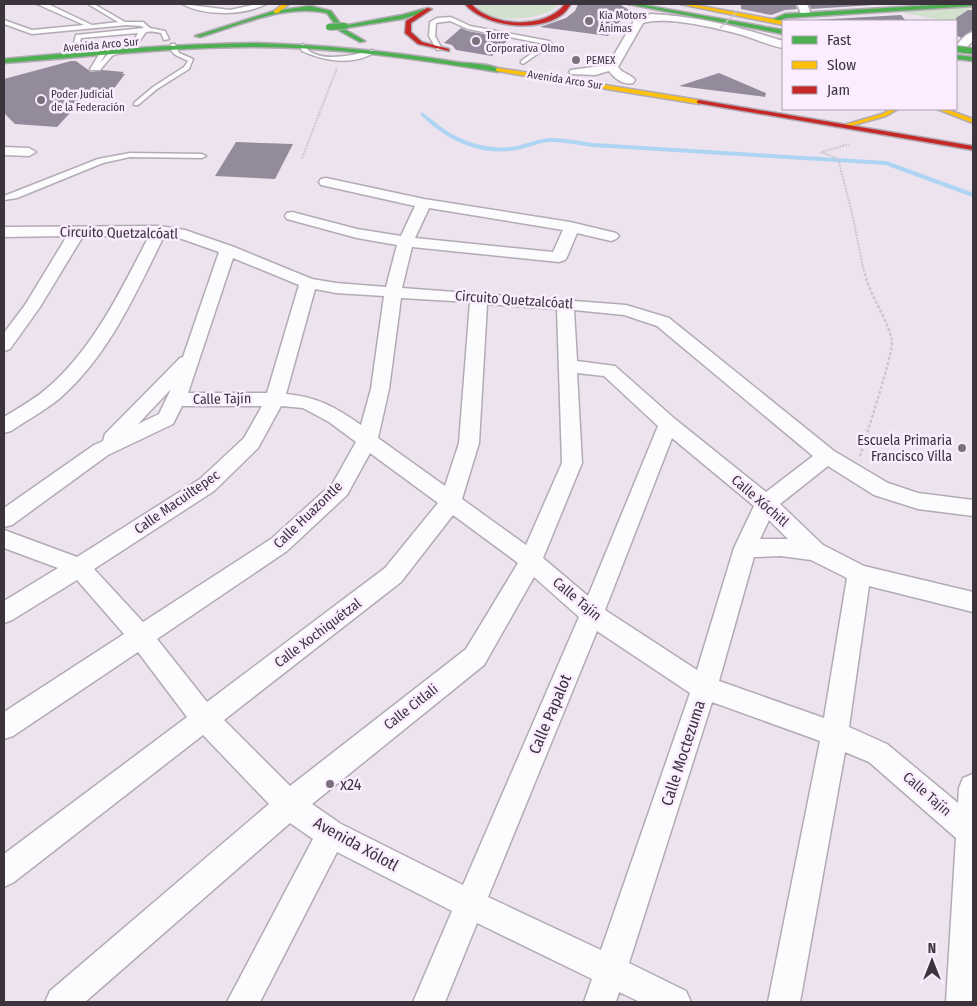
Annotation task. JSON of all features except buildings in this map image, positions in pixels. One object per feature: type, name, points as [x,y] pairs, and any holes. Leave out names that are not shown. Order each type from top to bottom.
[{"type":"main road","points":[[273,13],[286,4]]},
{"type":"main road","points":[[468,4],[470,10],[481,17],[500,22],[519,23],[548,19],[566,9],[568,4]]},
{"type":"main road","points":[[628,4],[779,23]]},
{"type":"main road","points":[[628,4],[758,30],[782,33]]},
{"type":"main road","points":[[672,4],[738,17],[782,33]]},
{"type":"main road","points":[[683,4],[709,6],[779,23]]},
{"type":"main road","points":[[779,23],[785,16],[804,9],[973,4]]},
{"type":"main road","points":[[428,6],[408,22],[408,32],[420,43],[439,49],[480,57]]},
{"type":"main road","points":[[250,46],[317,40],[334,31],[331,25],[402,17],[428,6],[449,6]]},
{"type":"main road","name":"Avenida Arco Sur","points":[[4,61],[154,48],[198,36],[257,25],[273,13],[301,8],[319,9],[329,12],[331,25],[349,36],[383,46],[523,62],[782,106]]},
{"type":"main road","points":[[758,30],[782,40]]},
{"type":"main road","name":"Avenida Arco Sur","points":[[171,44],[270,34]]},
{"type":"main road","name":"Avenida Arco Sur","points":[[4,54],[136,42],[303,46],[372,52],[616,88],[973,148]]},
{"type":"main road","points":[[803,110],[973,139]]},
{"type":"main road","points":[[839,127],[884,115],[893,110]]},
{"type":"main road","points":[[943,110],[973,121]]},
{"type":"street","points":[[628,4],[639,21]]},
{"type":"street","points":[[575,72],[595,71],[612,67],[639,21],[651,17],[672,18],[738,30],[782,45]]},
{"type":"street","points":[[963,52],[973,35]]},
{"type":"street","points":[[612,67],[619,76],[629,80]]},
{"type":"street","points":[[4,151],[30,152]]},
{"type":"street","points":[[326,182],[424,203],[611,236]]},
{"type":"street","name":"Calle Huazontle","points":[[4,727],[279,545],[340,489],[367,442],[380,389],[393,292],[406,241],[424,203]]},
{"type":"street","points":[[292,216],[328,228],[406,241],[559,257],[570,229]]},
{"type":"street","points":[[4,345],[32,307],[78,231]]},
{"type":"street","points":[[4,426],[57,390],[92,350],[115,316],[159,231]]},
{"type":"street","name":"Circuito Quetzalcóatl","points":[[4,232],[159,231],[185,235],[228,250],[308,284],[336,288],[626,310],[663,322],[828,456],[881,489],[918,501],[973,508]]},
{"type":"street","points":[[4,519],[101,450],[166,419],[176,400],[193,355],[228,250]]},
{"type":"street","name":"Calle Macuiltepec","points":[[4,614],[207,485],[251,444],[275,399],[308,284]]},
{"type":"street","name":"Calle Xochiquétzal","points":[[4,872],[204,718],[345,614],[393,575],[450,503],[469,443],[479,298]]},
{"type":"street","name":"Calle Citlali","points":[[61,1002],[289,804],[475,657],[531,561],[572,463],[565,304]]},
{"type":"street","points":[[101,450],[193,355]]},
{"type":"street","name":"Calle Xóchitl","points":[[568,366],[609,370],[668,424],[766,504],[815,551],[858,574],[973,602]]},
{"type":"street","name":"Calle Tajín","points":[[176,400],[275,399],[307,402],[336,417],[367,442],[531,561],[592,614],[626,638],[704,688],[835,734],[878,753],[972,834]]},
{"type":"street","name":"Calle Papalot","points":[[429,1002],[592,614],[668,424]]},
{"type":"street","points":[[766,504],[828,456]]},
{"type":"street","name":"Calle Moctezuma","points":[[600,1002],[704,688],[745,548],[766,504]]},
{"type":"street","name":"Avenida Xólotl","points":[[4,539],[79,567],[140,636],[204,718],[289,804],[331,834],[470,904],[675,1002]]},
{"type":"street","points":[[745,548],[782,548],[815,551]]},
{"type":"street","points":[[784,1002],[835,734],[858,574]]},
{"type":"street","points":[[962,1002],[973,788]]},
{"type":"street","points":[[243,1002],[331,834]]},
{"type":"lane","points":[[40,4],[63,12],[90,26]]},
{"type":"lane","points":[[91,4],[123,23]]},
{"type":"lane","points":[[185,4],[204,9],[215,6],[238,11],[257,25]]},
{"type":"lane","points":[[238,11],[252,5],[263,4]]},
{"type":"lane","points":[[252,5],[273,13]]},
{"type":"lane","points":[[439,49],[435,44],[430,28],[433,22],[446,18],[468,27],[549,42],[523,62]]},
{"type":"lane","points":[[4,22],[32,32],[123,23],[143,24],[145,30]]},
{"type":"lane","points":[[136,42],[145,30]]},
{"type":"lane","points":[[76,47],[78,36],[145,30],[163,32],[174,52],[178,56],[191,60],[187,68],[155,88],[136,104]]},
{"type":"lane","points":[[303,46],[304,50],[317,57],[355,59],[372,52]]},
{"type":"lane","points":[[101,52],[103,53],[93,69],[98,69],[110,55],[120,50]]},
{"type":"lane","points":[[4,198],[14,196],[101,161],[130,154],[202,156]]},
{"type":"path","points":[[720,28],[738,17]]},
{"type":"path","points":[[302,158],[340,58]]},
{"type":"path","points":[[821,152],[838,159],[866,282],[886,321],[893,344],[855,474]]},
{"type":"green space","points":[[476,4],[559,4],[552,10],[542,14],[516,19],[490,16],[481,11]]},
{"type":"green space","points":[[973,7],[969,10],[973,11],[973,13],[967,12],[957,23],[957,20],[941,20],[904,13],[906,11]]},
{"type":"waterway","points":[[422,114],[429,120]]},
{"type":"waterway","points":[[428,119],[447,134],[469,144],[493,149],[517,148],[542,141],[556,140],[593,145],[886,163],[973,195]]},
{"type":"traffic: fast","points":[[631,4],[782,32]]},
{"type":"traffic: fast","points":[[772,21],[785,16],[973,4]]},
{"type":"traffic: fast","points":[[198,36],[276,12],[310,8],[329,12],[342,30],[362,41]]},
{"type":"traffic: fast","points":[[345,26],[402,17],[424,11]]},
{"type":"traffic: fast","points":[[329,27],[345,26]]},
{"type":"traffic: fast","points":[[4,61],[147,49],[255,45],[317,47],[369,52],[498,70]]},
{"type":"traffic: fast","points":[[957,49],[973,51]]},
{"type":"traffic: fast","points":[[957,57],[973,59]]},
{"type":"traffic: slow","points":[[276,12],[286,4]]},
{"type":"traffic: slow","points":[[683,4],[782,23]]},
{"type":"traffic: slow","points":[[498,70],[699,102]]},
{"type":"traffic: slow","points":[[847,125],[884,115],[893,110]]},
{"type":"traffic: slow","points":[[943,110],[973,121]]},
{"type":"traffic: jam","points":[[468,4],[476,12],[488,18],[503,22],[519,23],[535,22],[550,18],[561,12],[568,4]]},
{"type":"traffic: jam","points":[[429,9],[408,22],[408,33],[420,43],[447,50]]},
{"type":"traffic: jam","points":[[699,102],[973,148]]},
{"type":"place","name":"Kia Motors Ánimas","points":[[589,21]]},
{"type":"place","name":"Torre Corporativa Olmo","points":[[476,41]]},
{"type":"place","name":"PEMEX","points":[[576,60]]},
{"type":"place","name":"Poder Judicial de la Federación","points":[[41,100]]},
{"type":"place","name":"Escuela Primaria Francisco Villa","points":[[962,448]]},
{"type":"place","name":"x24","points":[[330,784]]}]
